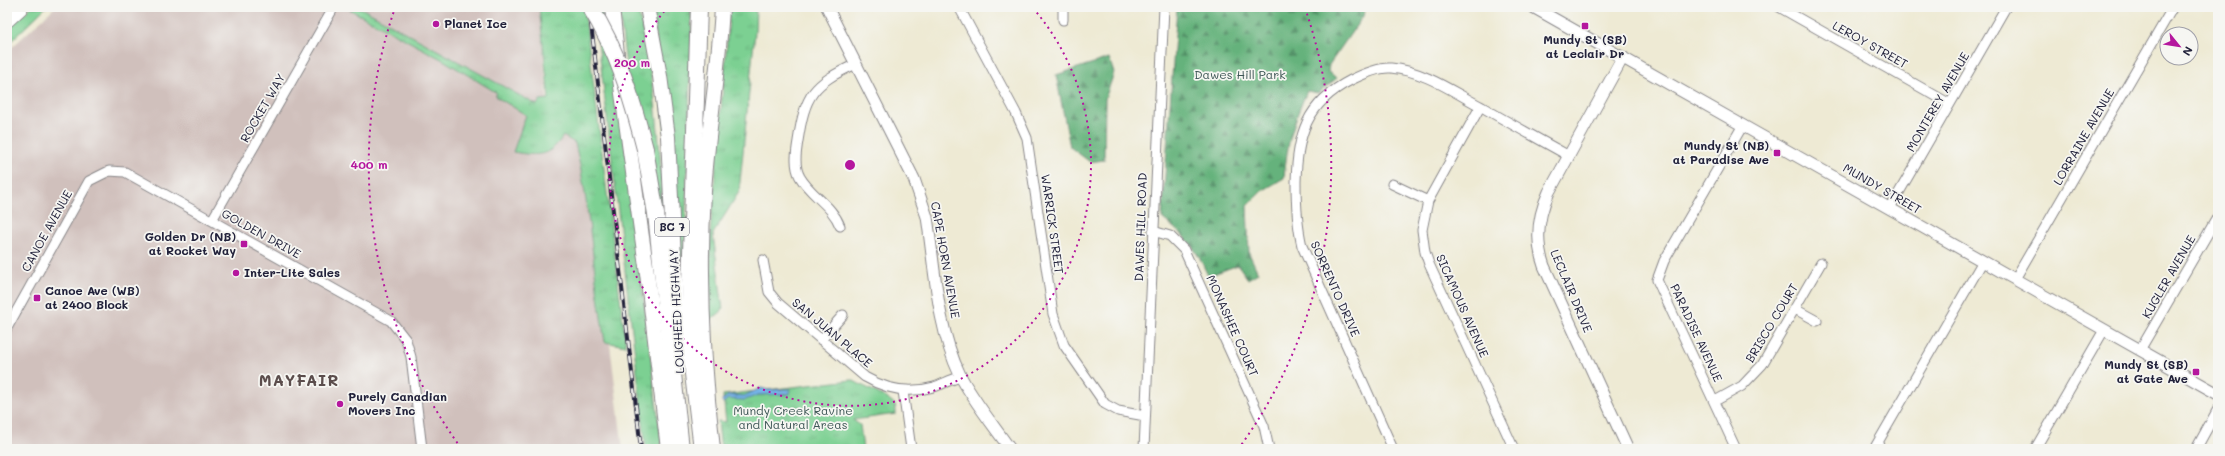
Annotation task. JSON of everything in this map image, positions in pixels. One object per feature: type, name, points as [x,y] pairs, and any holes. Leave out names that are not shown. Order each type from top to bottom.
[{"type":"highway","points":[[7,15],[15,7]]},
{"type":"highway","points":[[7,19],[20,7]]},
{"type":"highway","points":[[590,7],[612,46],[624,75],[646,153],[656,219],[681,449]]},
{"type":"highway","points":[[699,7],[690,284],[693,374],[702,449]]},
{"type":"highway","points":[[646,153],[673,449]]},
{"type":"main road","points":[[612,7],[668,449]]},
{"type":"main road","name":"LOUGHEED HIGHWAY","points":[[647,7],[660,76],[668,137],[678,343],[686,449]]},
{"type":"main road","name":"LOUGHEED HIGHWAY","points":[[713,449],[705,364],[702,254],[706,162],[722,7]]},
{"type":"street","name":"ROCKET WAY","points":[[212,220],[334,7]]},
{"type":"street","name":"CAPE HORN AVENUE","points":[[826,7],[911,174],[925,208],[942,323],[961,377],[1010,449]]},
{"type":"street","name":"WARRICK STREET","points":[[959,7],[1019,118],[1027,138],[1053,314],[1060,336],[1105,404],[1118,411],[1145,416]]},
{"type":"street","points":[[1063,7],[1063,20]]},
{"type":"street","name":"DAWES HILL ROAD","points":[[1144,449],[1164,7]]},
{"type":"street","name":"MUNDY STREET","points":[[1533,7],[2218,394]]},
{"type":"street","name":"LEROY STREET","points":[[1779,7],[1950,104]]},
{"type":"street","name":"MONTEREY AVENUE","points":[[1890,208],[2006,7]]},
{"type":"street","name":"LORRAINE AVENUE","points":[[2015,279],[2173,7]]},
{"type":"street","name":"LECLAIR DRIVE","points":[[1623,57],[1541,210],[1538,232],[1544,266],[1628,449]]},
{"type":"street","points":[[840,226],[835,214],[800,178],[796,165],[796,152],[802,114],[809,98],[823,82],[856,64]]},
{"type":"street","name":"SORRENTO DRIVE","points":[[1393,449],[1302,246],[1296,196],[1297,156],[1299,140],[1305,125],[1314,110],[1335,89],[1363,75],[1390,68],[1428,78],[1569,156]]},
{"type":"street","name":"SICAMOUS AVENUE","points":[[1480,107],[1428,201],[1422,230],[1425,252],[1429,264],[1514,449]]},
{"type":"street","name":"PARADISE AVENUE","points":[[1736,449],[1715,401],[1657,280],[1664,261],[1742,125]]},
{"type":"street","name":"GOLDEN DRIVE","points":[[104,173],[119,170],[132,174],[383,316],[396,326],[406,340],[411,357],[422,449]]},
{"type":"street","name":"CANOE AVENUE","points":[[7,328],[89,181],[104,173]]},
{"type":"street","points":[[1392,184],[1428,201]]},
{"type":"street","name":"KUGLER AVENUE","points":[[2140,350],[2218,216]]},
{"type":"street","name":"MONASHEE COURT","points":[[1153,231],[1170,236],[1184,250],[1264,426],[1269,449]]},
{"type":"street","name":"SAN JUAN PLACE","points":[[762,260],[769,292],[774,298],[865,377],[881,386],[903,391],[934,387],[961,377]]},
{"type":"street","points":[[1874,449],[1983,261]]},
{"type":"street","name":"BRISCO COURT","points":[[1715,401],[1742,386],[1757,372],[1821,263]]},
{"type":"street","points":[[1795,309],[1817,321]]},
{"type":"street","points":[[821,340],[843,315]]},
{"type":"street","points":[[2035,449],[2104,330]]},
{"type":"street","points":[[903,391],[911,449]]},
{"type":"street","points":[[2196,449],[2218,409]]},
{"type":"shaded area","points":[[55,7],[539,7],[549,120],[585,143],[623,449],[7,449],[7,52]]},
{"type":"green space","points":[[31,7],[46,7],[7,45],[7,30]]},
{"type":"green space","points":[[345,7],[361,8],[537,105],[540,100],[549,99],[539,7],[584,7],[626,346],[605,342],[585,192],[575,143],[563,136],[553,148],[542,154],[513,152],[526,115],[495,96],[497,93],[443,60]]},
{"type":"green space","points":[[594,7],[608,7],[662,449],[646,449]]},
{"type":"green space","points":[[619,7],[637,7],[651,72],[659,138],[666,271],[638,156],[652,284]]},
{"type":"green space","points":[[653,7],[692,7],[683,315]]},
{"type":"green space","points":[[730,7],[756,7],[755,32],[739,192],[713,234],[723,310],[710,321],[710,234]]},
{"type":"green space","name":"Dawes Hill Park","points":[[1177,7],[1365,7],[1363,16],[1329,65],[1328,72],[1337,78],[1318,93],[1307,91],[1291,133],[1284,178],[1262,191],[1247,206],[1249,253],[1258,273],[1248,279],[1238,265],[1208,276],[1195,250],[1185,238],[1162,218]]},
{"type":"green space","points":[[1109,58],[1114,73],[1105,99],[1104,160],[1090,162],[1070,147],[1056,75]]},
{"type":"green space","name":"Mundy Creek Ravine and Natural Areas","points":[[852,380],[889,399],[896,407],[896,414],[853,420],[860,425],[863,449],[721,449],[718,421],[726,422],[723,395]]},
{"type":"water","points":[[761,388],[768,390],[790,389],[790,394],[758,395],[745,400],[728,399],[723,403],[721,401],[729,395],[744,396]]},
{"type":"railway","points":[[589,7],[641,449]]},
{"type":"place","name":"Planet Ice","points":[[436,24]]},
{"type":"place","name":"Mundy St (SB) at Leclair Dr","points":[[1585,26]]},
{"type":"place","name":"Mundy St (NB) at Paradise Ave","points":[[1777,153]]},
{"type":"place","name":"Golden Dr (NB) at Rocket Way","points":[[244,244]]},
{"type":"place","name":"Inter-Lite Sales","points":[[236,273]]},
{"type":"place","name":"Canoe Ave (WB) at 2400 Block","points":[[37,298]]},
{"type":"place","name":"Mundy St (SB) at Gate Ave","points":[[2196,372]]},
{"type":"place","name":"Purely Canadian Movers Inc","points":[[340,404]]},
{"type":"district","name":"MAYFAIR","points":[[299,380]]}]
